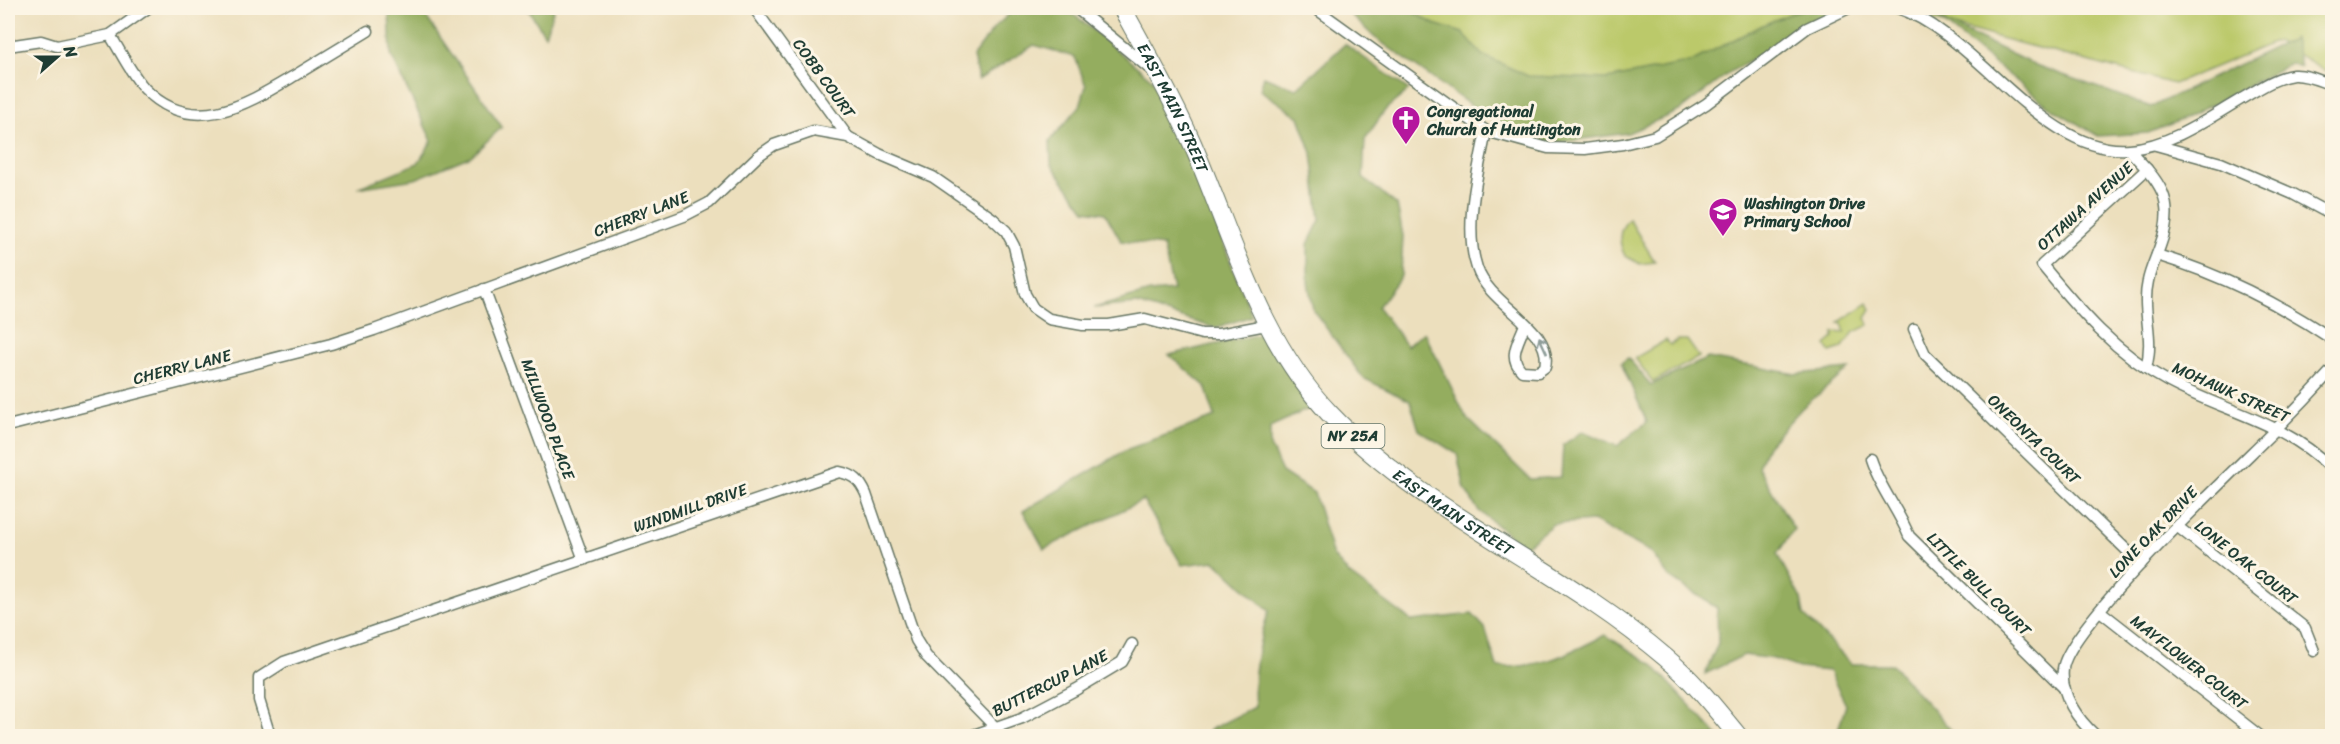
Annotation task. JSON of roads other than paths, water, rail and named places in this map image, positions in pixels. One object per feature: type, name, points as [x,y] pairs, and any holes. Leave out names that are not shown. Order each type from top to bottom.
[{"type":"main road","name":"EAST MAIN STREET","points":[[1122,8],[1192,142],[1266,325],[1309,390],[1362,445],[1428,496],[1581,596],[1664,656],[1700,690],[1738,736]]},
{"type":"street","points":[[8,46],[42,41],[57,46],[111,35],[147,8]]},
{"type":"street","name":"COBB COURT","points":[[754,8],[848,136]]},
{"type":"street","points":[[1076,8],[1158,76]]},
{"type":"street","points":[[1315,8],[1486,130],[1548,148],[1585,149],[1623,144],[1655,136],[1706,104],[1807,28],[1849,8]]},
{"type":"street","points":[[1898,8],[1917,14],[1940,28],[2055,126],[2086,142],[2110,149],[2128,150],[2156,145],[2270,82],[2293,75],[2310,77],[2332,86]]},
{"type":"street","points":[[111,35],[145,89],[183,112],[200,114],[234,109],[257,98],[368,31]]},
{"type":"street","points":[[1486,130],[1476,186],[1472,248],[1486,287],[1525,324]]},
{"type":"street","name":"CHERRY LANE","points":[[8,426],[331,344],[684,216],[709,203],[758,156],[792,137],[814,131],[848,136],[879,154],[933,177],[992,218],[1006,231],[1014,246],[1025,294],[1033,308],[1050,319],[1083,325],[1109,325],[1144,319],[1202,334],[1219,334],[1266,325]]},
{"type":"street","points":[[2156,145],[2221,163],[2293,194],[2332,215]]},
{"type":"street","points":[[2128,150],[2147,169],[2163,193],[2168,209],[2164,236],[2148,281],[2147,307],[2151,348],[2146,368]]},
{"type":"street","name":"OTTAWA AVENUE","points":[[2042,265],[2147,169]]},
{"type":"street","points":[[2157,255],[2192,266],[2267,299],[2308,322],[2332,339]]},
{"type":"street","name":"MOHAWK STREET","points":[[2042,265],[2097,331],[2146,368],[2197,396],[2278,428],[2305,444],[2332,469]]},
{"type":"street","name":"MILLWOOD PLACE","points":[[484,289],[584,560]]},
{"type":"street","name":"ONEONTA COURT","points":[[1914,329],[1926,354],[2141,564]]},
{"type":"street","name":"LONE OAK DRIVE","points":[[2096,736],[2074,711],[2065,689],[2063,669],[2068,653],[2078,637],[2141,564],[2278,428],[2332,370]]},
{"type":"street","name":"LITTLE BULL COURT","points":[[1870,459],[1877,480],[1900,513],[1909,536],[2065,689]]},
{"type":"street","name":"WINDMILL DRIVE","points":[[270,736],[260,700],[258,678],[284,662],[839,472],[851,475],[860,482],[866,494],[916,640],[926,656],[996,728]]},
{"type":"street","name":"LONE OAK COURT","points":[[2178,527],[2305,628],[2314,651]]},
{"type":"street","name":"MAYFLOWER COURT","points":[[2100,611],[2259,736]]},
{"type":"street","name":"BUTTERCUP LANE","points":[[971,736],[996,728],[1049,704],[1122,662],[1132,644]]},
{"type":"place","name":"Congregational Church of Huntington","points":[[1406,146]]},
{"type":"place","name":"Washington Drive Primary School","points":[[1723,238]]}]
